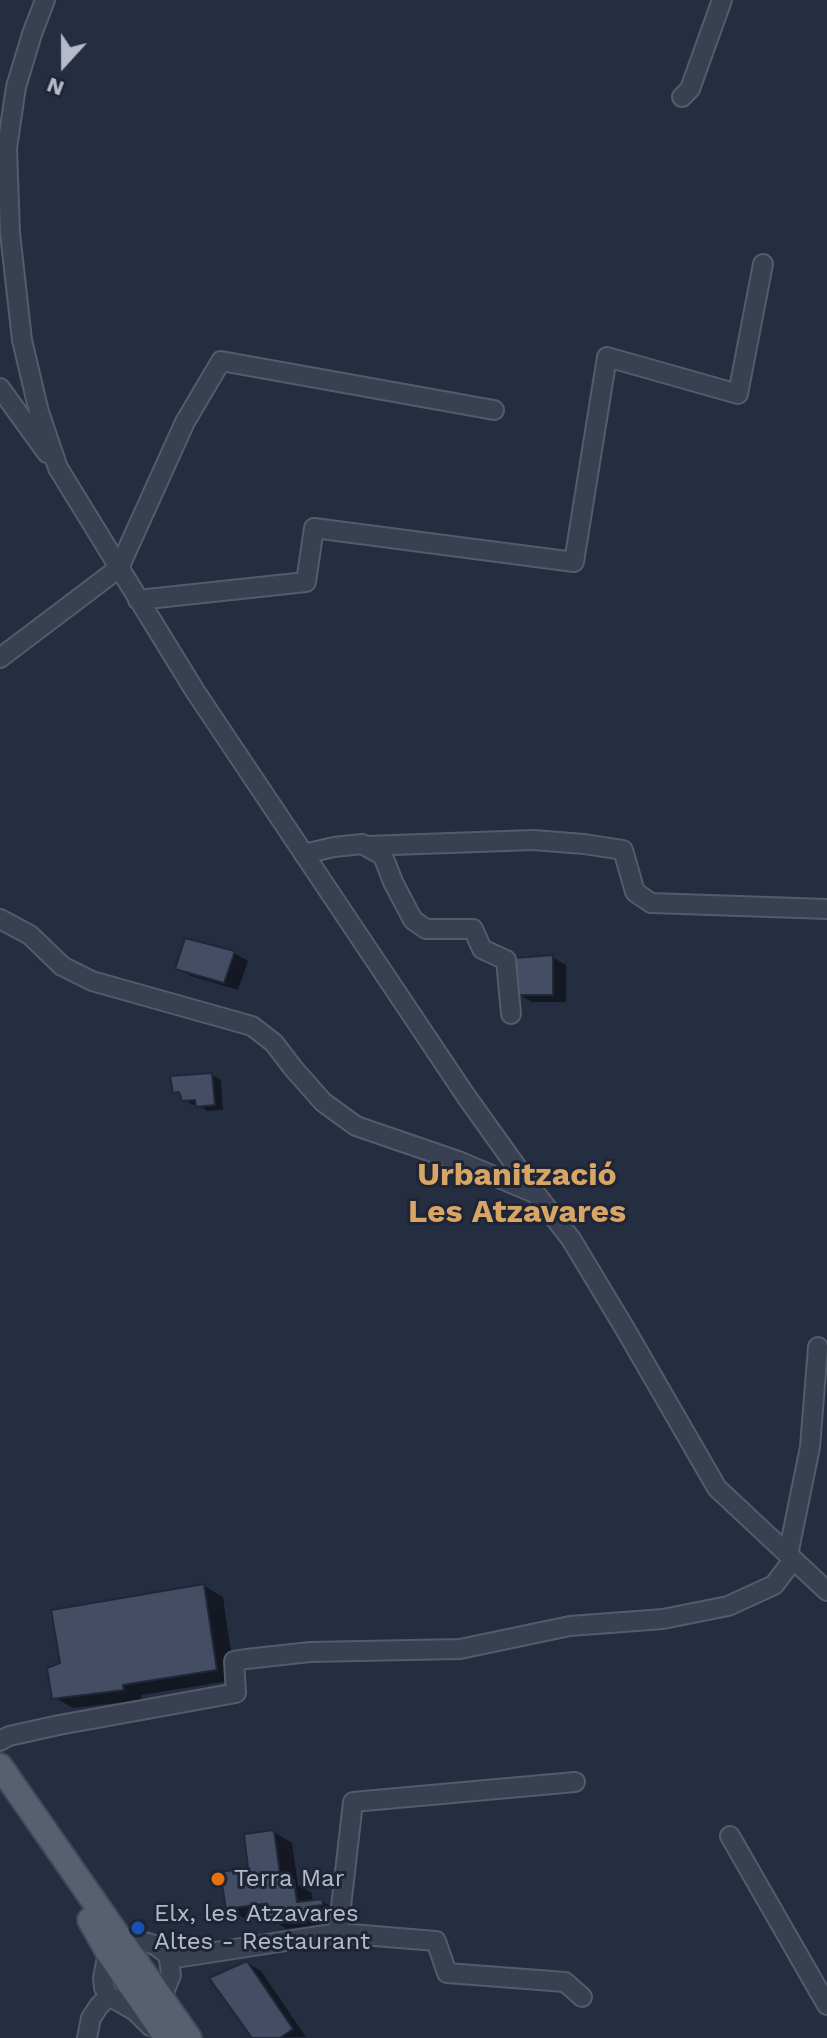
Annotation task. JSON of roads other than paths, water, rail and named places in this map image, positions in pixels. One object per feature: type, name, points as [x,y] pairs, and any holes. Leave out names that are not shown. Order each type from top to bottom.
[{"type":"main road","points":[[0,1766],[115,1948],[165,2038]]},
{"type":"main road","points":[[0,1788],[92,1922],[161,2000],[189,2038]]},
{"type":"street","points":[[45,0],[16,87],[7,148],[10,233],[22,340],[39,412],[58,468]]},
{"type":"street","points":[[682,97],[690,89],[722,0]]},
{"type":"street","points":[[138,600],[306,582],[314,528],[574,562],[607,357],[738,394],[763,264]]},
{"type":"street","points":[[0,658],[119,568],[185,422],[221,361],[494,410]]},
{"type":"street","points":[[0,388],[58,468],[195,691],[466,1096],[571,1239],[717,1488],[827,1591]]},
{"type":"street","points":[[366,846],[533,840],[584,844],[623,850],[635,892],[651,903],[827,909]]},
{"type":"street","points":[[304,854],[362,844],[383,856],[413,920],[426,929],[473,929],[482,949],[506,960],[511,1014]]},
{"type":"street","points":[[0,919],[30,935],[62,966],[92,981],[252,1026],[274,1043],[323,1102],[356,1126],[461,1162],[536,1194]]},
{"type":"street","points":[[0,1741],[9,1736],[59,1725],[236,1693],[234,1661],[310,1652],[460,1649],[570,1626],[663,1619],[728,1606],[774,1585],[791,1557],[810,1447],[818,1347]]},
{"type":"street","points":[[338,1933],[353,1802],[575,1782]]},
{"type":"street","points":[[730,1836],[827,2005]]},
{"type":"street","points":[[169,1959],[338,1933],[436,1941],[447,1973],[565,1982],[582,1997]]},
{"type":"street","points":[[161,2000],[171,1975],[166,1953],[155,1945],[137,1941],[115,1948],[103,1978],[104,1988],[109,1996],[135,2011],[165,2038]]},
{"type":"street","points":[[87,2038],[91,2018],[109,1996]]},
{"type":"place","name":"Terra Mar","points":[[218,1879]]},
{"type":"place","name":"Elx, les Atzavares Altes - Restaurant","points":[[138,1928]]},
{"type":"district","name":"Urbanització Les Atzavares","points":[[517,1194]]}]
